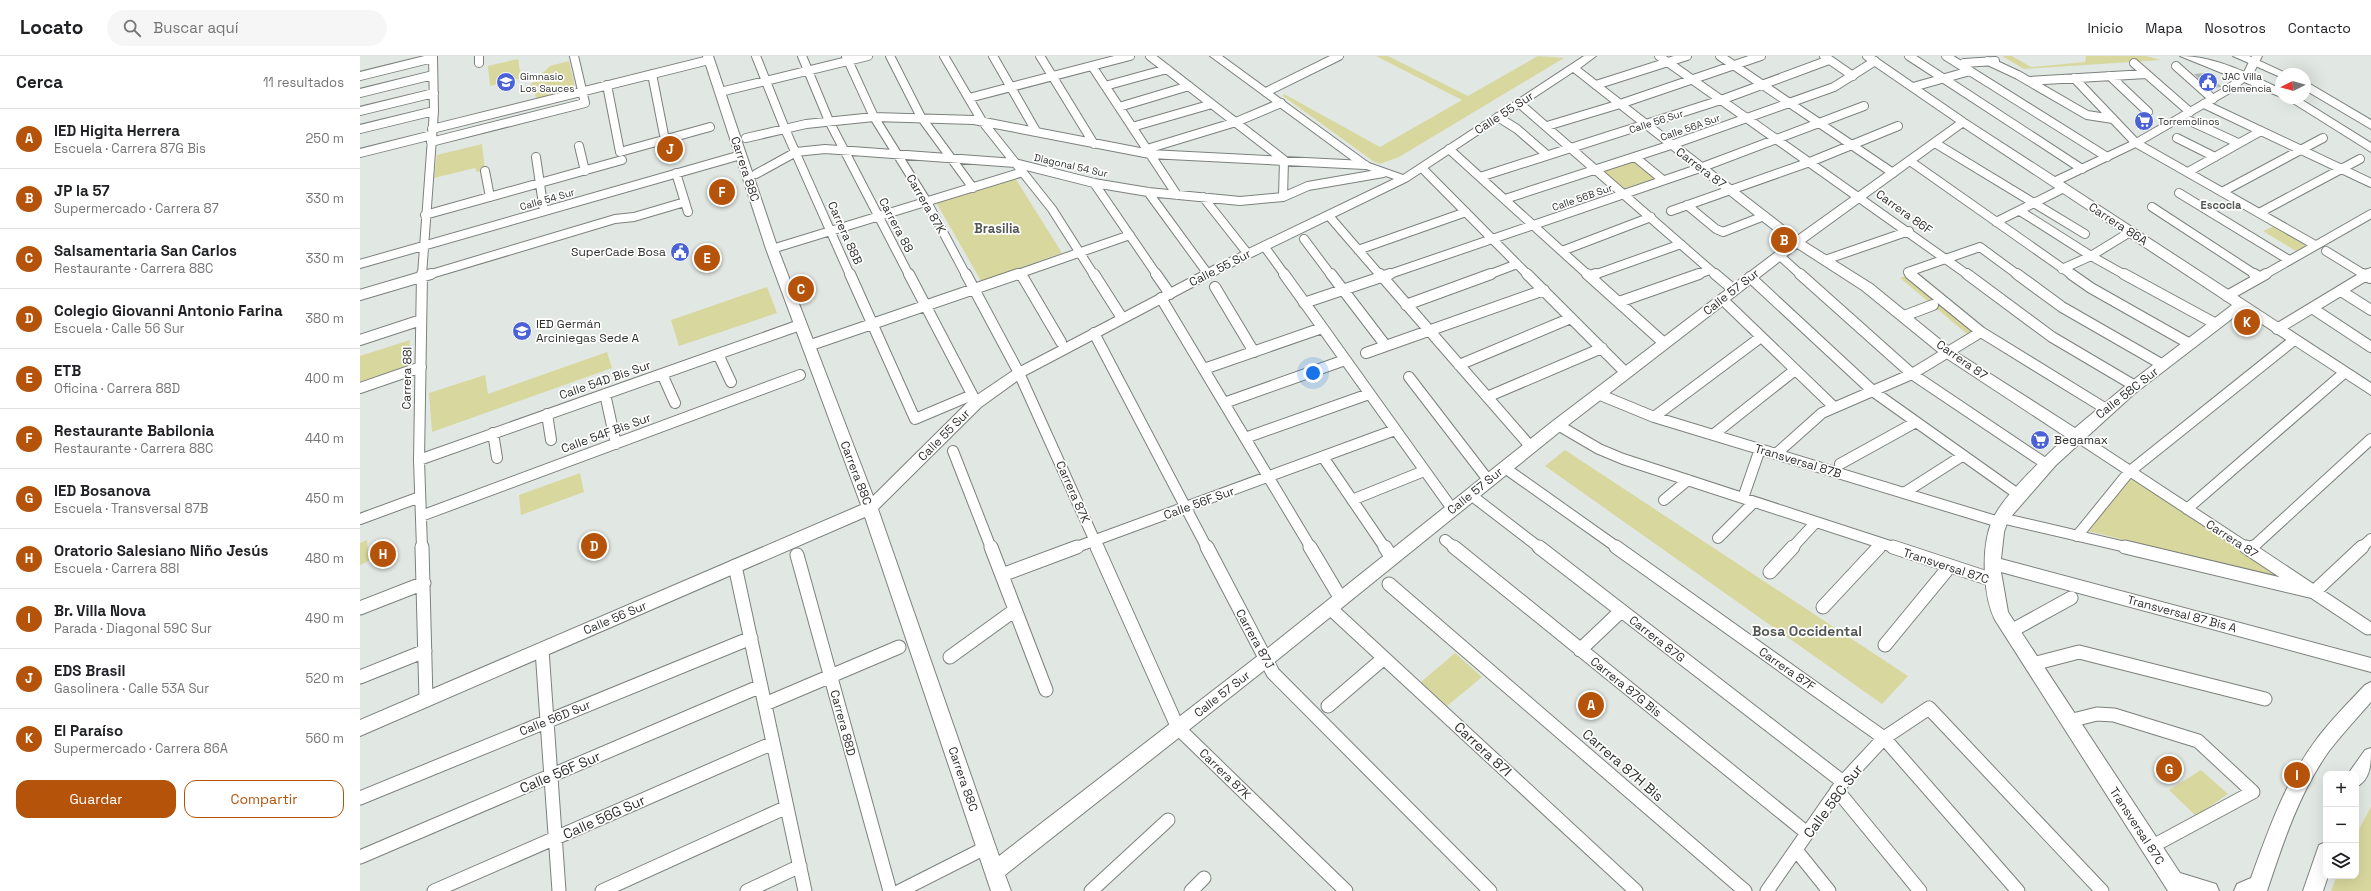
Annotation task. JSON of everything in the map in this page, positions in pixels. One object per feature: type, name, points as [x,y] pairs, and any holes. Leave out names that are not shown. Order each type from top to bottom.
[{"type":"main road","points":[[2186,56],[2246,77],[2275,90]]},
{"type":"main road","points":[[2239,56],[2256,59],[2275,70]]},
{"type":"main road","points":[[2311,89],[2371,125]]},
{"type":"main road","points":[[2301,104],[2371,148]]},
{"type":"street","points":[[431,135],[585,103],[574,57],[583,56]]},
{"type":"street","name":"Carrera 88B","points":[[756,56],[785,129],[915,419],[974,399]]},
{"type":"street","name":"Carrera 88","points":[[802,56],[829,121],[974,399]]},
{"type":"street","points":[[720,92],[809,70],[847,58],[868,56]]},
{"type":"street","points":[[890,56],[920,117],[973,188]]},
{"type":"street","points":[[944,56],[982,121],[1052,209],[1122,318]]},
{"type":"street","points":[[993,56],[1036,131]]},
{"type":"street","points":[[1042,56],[1052,76],[1094,144]]},
{"type":"street","points":[[969,98],[1130,56]]},
{"type":"street","points":[[1150,56],[1284,160]]},
{"type":"street","points":[[1215,56],[1365,165],[1404,180]]},
{"type":"street","points":[[1266,92],[1339,56]]},
{"type":"street","name":"Carrera 86F","points":[[1659,56],[1909,230],[1945,259],[2052,337],[2135,386]]},
{"type":"street","points":[[1596,85],[1669,63],[1687,56]]},
{"type":"street","points":[[1720,56],[1893,173]]},
{"type":"street","points":[[1547,126],[1620,104],[1761,56]]},
{"type":"street","name":"Carrera 86A","points":[[1867,56],[1963,122],[2371,390]]},
{"type":"street","points":[[1909,56],[1942,79],[2082,169]]},
{"type":"street","points":[[1946,56],[2107,157]]},
{"type":"street","points":[[360,76],[433,57]]},
{"type":"street","name":"Carrera 88I","points":[[426,700],[424,584],[418,460],[423,246],[434,111],[433,57]]},
{"type":"street","name":"Calle 55 Sur","points":[[870,508],[974,399],[1019,373],[1208,274],[1404,180],[1574,68],[1584,57]]},
{"type":"street","points":[[360,153],[431,135],[708,58]]},
{"type":"street","name":"Carrera 88C","points":[[708,58],[772,249],[870,508],[1001,891]]},
{"type":"street","name":"Carrera 87K","points":[[847,58],[874,117],[927,202],[1019,373],[1178,728],[1346,891]]},
{"type":"street","points":[[1826,58],[1853,76]]},
{"type":"street","name":"Calle 56 Sur","points":[[1480,177],[1721,100],[1826,58]]},
{"type":"street","points":[[1996,222],[2036,202],[2082,169],[2190,117],[2209,101],[2246,77],[2256,59]]},
{"type":"street","points":[[1964,63],[2005,60]]},
{"type":"street","name":"Calle 56A Sur","points":[[1505,199],[1748,119],[1834,87],[1875,61]]},
{"type":"street","points":[[1988,61],[2029,81],[2088,114],[2113,119]]},
{"type":"street","points":[[2134,63],[2190,117],[2238,143]]},
{"type":"street","points":[[1092,66],[1177,194]]},
{"type":"street","points":[[2176,66],[2209,101],[2261,130],[2371,182]]},
{"type":"street","name":"Carrera 87","points":[[1574,68],[1700,168],[1731,190],[1797,242],[1867,287],[1948,353],[2368,628]]},
{"type":"street","points":[[1105,86],[1167,69]]},
{"type":"street","points":[[1913,87],[1970,71]]},
{"type":"street","points":[[652,74],[665,140]]},
{"type":"street","points":[[2029,81],[2146,74]]},
{"type":"street","points":[[360,93],[434,76]]},
{"type":"street","points":[[2110,76],[2148,112]]},
{"type":"street","points":[[2074,78],[2136,143],[2315,245]]},
{"type":"street","points":[[607,85],[621,156]]},
{"type":"street","points":[[1119,107],[1189,86]]},
{"type":"street","points":[[360,111],[434,93]]},
{"type":"street","points":[[1148,151],[1236,122],[1281,103]]},
{"type":"street","points":[[1519,103],[1734,290]]},
{"type":"street","points":[[1132,127],[1212,104]]},
{"type":"street","name":"Calle 56B Sur","points":[[1304,303],[1700,168],[1779,140],[1864,106]]},
{"type":"street","points":[[360,129],[434,111]]},
{"type":"street","points":[[746,138],[829,121],[874,117],[920,117],[982,121],[1094,144],[1148,151],[1365,165]]},
{"type":"street","points":[[1498,117],[1517,129],[1547,155]]},
{"type":"street","name":"Calle 57 Sur","points":[[995,871],[1265,660],[1598,394],[1779,255],[1963,122]]},
{"type":"street","points":[[1671,210],[1810,162],[1850,144],[1898,126]]},
{"type":"street","points":[[425,215],[584,170],[665,140],[710,127]]},
{"type":"street","points":[[2188,172],[2261,130]]},
{"type":"street","points":[[2177,138],[2215,156]]},
{"type":"street","points":[[2222,192],[2323,138]]},
{"type":"street","points":[[1935,143],[2036,202],[2085,234]]},
{"type":"street","points":[[579,146],[584,170]]},
{"type":"street","name":"Diagonal 54 Sur","points":[[756,174],[796,152],[825,149],[844,150],[1015,163],[1094,183],[1148,192],[1240,201],[1283,197],[1308,186],[1383,173]]},
{"type":"street","points":[[1449,149],[1664,343]]},
{"type":"street","name":"Calle 54 Sur","points":[[360,264],[740,155]]},
{"type":"street","points":[[536,157],[544,211]]},
{"type":"street","points":[[1635,157],[1663,180]]},
{"type":"street","points":[[2259,213],[2360,159]]},
{"type":"street","points":[[1283,197],[1284,160]]},
{"type":"street","points":[[1910,161],[2062,269],[2114,302],[2190,344]]},
{"type":"street","points":[[1422,168],[1626,373]]},
{"type":"street","points":[[485,171],[490,197]]},
{"type":"street","points":[[772,249],[1023,172]]},
{"type":"street","points":[[676,173],[688,212]]},
{"type":"street","name":"Carrera 87I","points":[[1094,183],[1130,235],[1165,296],[1204,370],[1268,477],[1335,604],[1384,658],[1636,891]]},
{"type":"street","points":[[1148,192],[1208,274]]},
{"type":"street","points":[[2179,193],[2289,260]]},
{"type":"street","points":[[1203,197],[1248,254]]},
{"type":"street","points":[[360,295],[615,219],[634,217],[685,202]]},
{"type":"street","points":[[1687,205],[1716,229],[1723,232],[1764,216]]},
{"type":"street","points":[[2152,207],[2259,277]]},
{"type":"street","points":[[2020,211],[2091,256],[2216,324]]},
{"type":"street","points":[[1358,250],[1466,212]]},
{"type":"street","points":[[2227,296],[2371,214]]},
{"type":"street","points":[[1329,216],[1531,447]]},
{"type":"street","points":[[1562,251],[1651,217]]},
{"type":"street","points":[[1825,260],[1909,230]]},
{"type":"street","points":[[2062,269],[2091,256],[2130,232]]},
{"type":"street","points":[[808,346],[1130,235]]},
{"type":"street","points":[[1304,239],[1386,346]]},
{"type":"street","points":[[1590,276],[1681,244]]},
{"type":"street","points":[[1264,246],[1453,510]]},
{"type":"street","points":[[2106,409],[1981,332],[1908,272],[1980,247],[2062,307],[2163,365]]},
{"type":"street","points":[[2326,252],[2369,275]]},
{"type":"street","points":[[1779,255],[1912,374],[2046,464]]},
{"type":"street","points":[[1406,305],[1517,264]]},
{"type":"street","points":[[1619,302],[1710,270]]},
{"type":"street","points":[[1021,273],[1061,342]]},
{"type":"street","points":[[2277,329],[2369,275]]},
{"type":"street","points":[[1750,277],[1874,392],[1962,456],[2019,495]]},
{"type":"street","points":[[1215,287],[1254,352]]},
{"type":"street","points":[[1366,353],[1544,290]]},
{"type":"street","points":[[2341,291],[2371,310]]},
{"type":"street","points":[[1722,299],[1834,407]]},
{"type":"street","points":[[1904,316],[1933,305]]},
{"type":"street","name":"Calle 58C Sur","points":[[1994,572],[1995,538],[2000,520],[2046,464],[2075,435],[2106,409],[2241,305]]},
{"type":"street","points":[[2312,308],[2371,347]]},
{"type":"street","points":[[1458,364],[1572,318]]},
{"type":"street","points":[[360,340],[421,320]]},
{"type":"street","name":"Calle 54D Bis Sur","points":[[418,460],[800,325]]},
{"type":"street","points":[[1204,370],[1322,328]]},
{"type":"street","name":"Carrera 87J","points":[[1094,333],[1265,660],[1281,683],[1490,891]]},
{"type":"street","points":[[1776,454],[1782,447],[1822,413],[1874,392],[1912,374],[1976,335]]},
{"type":"street","points":[[1654,417],[1761,336]]},
{"type":"street","points":[[2076,536],[2130,472],[2294,340]]},
{"type":"street","points":[[1487,397],[1602,348]]},
{"type":"street","points":[[718,354],[731,382]]},
{"type":"street","points":[[1224,403],[1345,360]]},
{"type":"street","points":[[360,388],[421,367]]},
{"type":"street","points":[[1713,435],[1795,370]]},
{"type":"street","points":[[2187,509],[2344,372]]},
{"type":"street","points":[[662,374],[675,403]]},
{"type":"street","name":"Calle 54F Bis Sur","points":[[421,516],[800,375]]},
{"type":"street","points":[[1409,377],[1489,481]]},
{"type":"street","points":[[605,394],[616,444]]},
{"type":"street","points":[[1245,438],[1369,394]]},
{"type":"street","name":"Transversal 87B","points":[[1598,394],[1654,417],[1904,493],[2000,520],[2076,536],[2314,592]]},
{"type":"street","points":[[547,414],[552,440]]},
{"type":"street","points":[[1840,464],[1916,422]]},
{"type":"street","name":"Transversal 87C","points":[[1558,425],[1612,455],[1881,545],[1950,566],[1994,572],[1996,604],[2011,631],[2176,886]]},
{"type":"street","name":"Calle 56F Sur","points":[[1002,575],[1395,430]]},
{"type":"street","points":[[493,433],[497,458]]},
{"type":"street","points":[[2250,550],[2371,439]]},
{"type":"street","points":[[1718,538],[1748,500],[1760,449]]},
{"type":"street","points":[[953,451],[1046,690]]},
{"type":"street","points":[[1904,493],[1962,456]]},
{"type":"street","points":[[1323,457],[1392,558]]},
{"type":"street","name":"Carrera 87F","points":[[1505,468],[1884,738],[2018,891]]},
{"type":"street","points":[[1352,500],[1424,470]]},
{"type":"street","points":[[1664,500],[1688,480]]},
{"type":"street","name":"Carrera 87G","points":[[1471,495],[1840,786],[1920,891]]},
{"type":"street","points":[[360,519],[420,497]]},
{"type":"street","name":"Calle 56 Sur","points":[[360,728],[870,508]]},
{"type":"street","points":[[1770,572],[1815,523]]},
{"type":"street","points":[[2314,592],[2371,539]]},
{"type":"street","name":"Carrera 87G Bis","points":[[1445,540],[1807,833]]},
{"type":"street","points":[[1823,607],[1881,545]]},
{"type":"street","name":"Carrera 88D","points":[[797,555],[890,891]]},
{"type":"street","points":[[735,566],[805,891]]},
{"type":"street","points":[[1885,645],[1950,566]]},
{"type":"street","name":"Transversal 87 Bis A","points":[[1994,572],[2371,665]]},
{"type":"street","points":[[360,608],[424,584]]},
{"type":"street","name":"Carrera 87H Bis","points":[[1389,584],[1745,891]]},
{"type":"street","points":[[2011,631],[2071,598]]},
{"type":"street","points":[[950,656],[1015,610]]},
{"type":"street","points":[[1580,650],[1620,611]]},
{"type":"street","name":"Calle 56D Sur","points":[[360,798],[750,638]]},
{"type":"street","points":[[765,704],[899,647]]},
{"type":"street","points":[[542,650],[559,891]]},
{"type":"street","points":[[360,677],[425,651]]},
{"type":"street","points":[[2033,664],[2079,652],[2264,699]]},
{"type":"street","points":[[1328,706],[1384,658]]},
{"type":"street","name":"Calle 56F Sur","points":[[360,857],[761,686]]},
{"type":"street","points":[[2253,889],[2310,766],[2322,746],[2371,690]]},
{"type":"street","name":"Calle 58C Sur","points":[[1767,891],[1840,786],[1884,738],[1929,708],[2102,891]]},
{"type":"street","points":[[2069,720],[2097,714],[2114,715],[2198,741],[2254,792],[2151,847]]},
{"type":"street","name":"Calle 56G Sur","points":[[434,891],[773,744]]},
{"type":"street","points":[[2359,774],[2371,756]]},
{"type":"street","points":[[602,891],[787,807]]},
{"type":"street","points":[[1091,891],[1168,820]]},
{"type":"street","points":[[900,891],[987,847]]},
{"type":"street","points":[[1796,850],[1829,891]]},
{"type":"street","points":[[2313,891],[2323,861]]},
{"type":"street","points":[[747,891],[800,866]]},
{"type":"street","points":[[1191,891],[1204,878]]},
{"type":"street","points":[[2176,886],[2210,891]]},
{"type":"green space","points":[[1376,56],[1388,56],[1468,96],[1538,56],[1564,58],[1399,157],[1380,164],[1373,161],[1283,96],[1284,94],[1380,147],[1462,100]]},
{"type":"green space","points":[[2002,56],[2012,56],[2031,67],[2085,62],[2086,56],[2146,56],[2161,60],[2024,69]]},
{"type":"green space","points":[[518,59],[521,78],[490,86],[488,66]]},
{"type":"green space","points":[[569,61],[576,91],[537,100],[531,84],[550,66]]},
{"type":"green space","points":[[482,144],[485,171],[477,172],[475,168],[434,178],[437,155]]},
{"type":"green space","points":[[1634,160],[1656,178],[1623,189],[1602,170]]},
{"type":"green space","points":[[1015,178],[1062,253],[981,281],[936,202]]},
{"type":"green space","points":[[2275,226],[2308,245],[2296,251],[2263,231]]},
{"type":"green space","points":[[1908,275],[1976,331],[1967,334],[1900,278]]},
{"type":"green space","points":[[767,287],[777,313],[679,346],[671,320]]},
{"type":"green space","points":[[410,340],[406,366],[360,382],[360,356]]},
{"type":"green space","points":[[607,352],[612,368],[432,432],[429,393],[485,375],[488,394]]},
{"type":"green space","points":[[1565,450],[1908,676],[1882,704],[1545,466]]},
{"type":"green space","points":[[580,473],[584,492],[521,515],[519,495]]},
{"type":"green space","points":[[2130,475],[2292,582],[2088,531]]},
{"type":"green space","points":[[367,540],[369,561],[360,565],[360,543]]},
{"type":"green space","points":[[1455,653],[1482,677],[1447,706],[1421,682]]},
{"type":"green space","points":[[2201,770],[2228,794],[2196,816],[2169,790]]},
{"type":"green space","points":[[2371,807],[2371,891],[2331,891],[2336,879],[2359,879],[2359,829]]},
{"type":"building","name":"JAC Villa Clemencia","points":[[2205,73],[2222,87],[2209,88],[2194,74]]},
{"type":"place","name":"Gimnasio Los Sauces","points":[[506,82]]},
{"type":"place","name":"JAC Villa Clemencia","points":[[2208,82]]},
{"type":"place","name":"Torremolinos","points":[[2144,121]]},
{"type":"place","name":"EDS Brasil","points":[[670,149]]},
{"type":"place","name":"Restaurante Babilonia","points":[[722,192]]},
{"type":"place","name":"JP la 57","points":[[1784,240]]},
{"type":"place","name":"SuperCade Bosa","points":[[680,252]]},
{"type":"place","name":"ETB","points":[[707,258]]},
{"type":"place","name":"Salsamentaria San Carlos","points":[[801,289]]},
{"type":"place","name":"El Paraíso","points":[[2247,322]]},
{"type":"place","name":"IED Germán Arciniegas Sede A","points":[[522,331]]},
{"type":"place","name":"Begamax","points":[[2040,440]]},
{"type":"place","name":"Colegio Giovanni Antonio Farina","points":[[594,546]]},
{"type":"place","name":"Oratorio Salesiano Niño Jesús","points":[[383,554]]},
{"type":"place","name":"IED Higita Herrera","points":[[1591,705]]},
{"type":"place","name":"IED Bosanova","points":[[2169,769]]},
{"type":"place","name":"Br. Villa Nova","points":[[2297,775]]},
{"type":"district","name":"Escocia","points":[[2221,205]]},
{"type":"district","name":"Brasilia","points":[[997,228]]},
{"type":"district","name":"Bosa Occidental","points":[[1807,631]]}]
